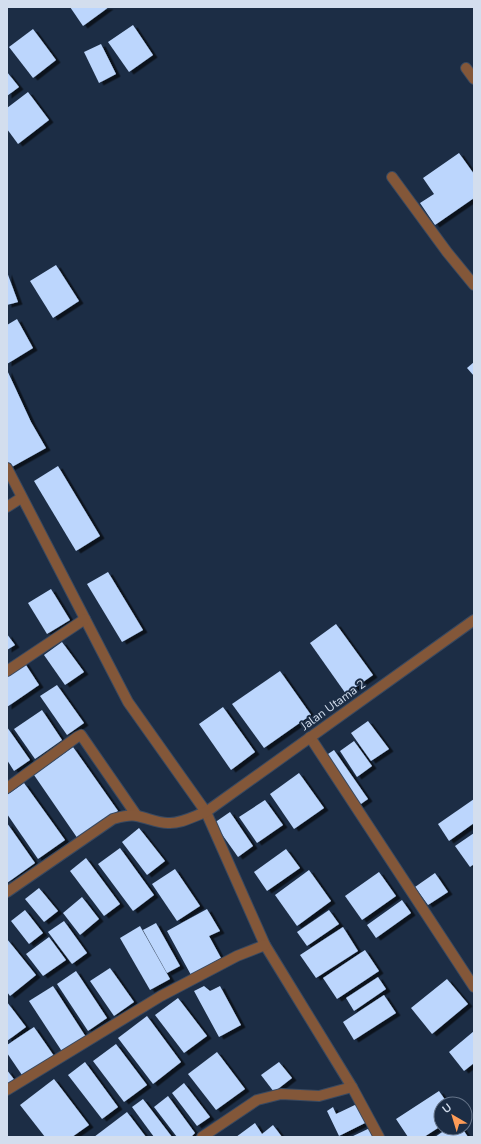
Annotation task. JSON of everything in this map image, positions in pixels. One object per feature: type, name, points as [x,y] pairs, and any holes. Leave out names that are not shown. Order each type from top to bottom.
[{"type":"street","points":[[466,68],[474,79]]},
{"type":"street","points":[[392,177],[447,252],[474,285]]},
{"type":"street","points":[[7,468],[21,498],[128,702],[206,812],[265,945],[352,1086],[379,1137]]},
{"type":"street","points":[[7,507],[21,498]]},
{"type":"street","points":[[7,671],[85,619]]},
{"type":"street","name":"Jalan Utama 2","points":[[137,816],[158,823],[168,824],[177,823],[206,812],[474,620]]},
{"type":"street","points":[[7,788],[77,736],[81,735],[137,816]]},
{"type":"street","points":[[310,737],[474,987]]},
{"type":"street","points":[[7,892],[113,819],[125,816],[137,816]]},
{"type":"street","points":[[7,1090],[161,996],[237,956],[265,945]]},
{"type":"street","points":[[202,1137],[257,1100],[281,1094],[319,1096],[352,1086]]},
{"type":"building","points":[[70,7],[109,7],[83,26]]},
{"type":"building","points":[[133,25],[153,55],[129,72],[108,42]]},
{"type":"building","points":[[33,29],[56,60],[33,78],[9,47]]},
{"type":"building","points":[[101,44],[116,74],[99,83],[84,52]]},
{"type":"building","points":[[7,72],[19,87],[7,96]]},
{"type":"building","points":[[28,92],[49,120],[18,144],[7,129],[7,108]]},
{"type":"building","points":[[459,153],[474,174],[474,198],[435,225],[420,203],[434,194],[423,178]]},
{"type":"building","points":[[56,265],[79,301],[53,318],[30,281]]},
{"type":"building","points":[[7,272],[18,302],[7,305]]},
{"type":"building","points":[[17,319],[33,348],[7,364],[7,325]]},
{"type":"building","points":[[474,362],[474,376],[467,368]]},
{"type":"building","points":[[7,370],[31,422],[46,448],[10,468],[7,461]]},
{"type":"building","points":[[58,466],[100,536],[76,551],[34,481]]},
{"type":"building","points":[[108,572],[143,630],[122,642],[87,584]]},
{"type":"building","points":[[51,589],[70,620],[47,634],[28,603]]},
{"type":"building","points":[[336,624],[373,675],[346,694],[310,643]]},
{"type":"building","points":[[7,634],[15,645],[7,650]]},
{"type":"building","points":[[62,642],[84,672],[65,685],[44,655]]},
{"type":"building","points":[[24,662],[39,685],[7,707],[7,674]]},
{"type":"building","points":[[280,671],[311,715],[264,748],[232,704]]},
{"type":"building","points":[[57,685],[84,723],[67,735],[40,696]]},
{"type":"building","points":[[223,707],[255,752],[231,770],[199,724]]},
{"type":"building","points":[[42,710],[62,740],[35,759],[14,729]]},
{"type":"building","points":[[368,721],[389,749],[371,761],[351,733]]},
{"type":"building","points":[[7,727],[30,760],[14,771],[7,760]]},
{"type":"building","points":[[354,741],[372,766],[357,777],[340,751]]},
{"type":"building","points":[[73,747],[118,811],[78,839],[34,775]]},
{"type":"building","points":[[334,750],[368,799],[358,806],[325,756]]},
{"type":"building","points":[[299,773],[324,808],[294,829],[270,794]]},
{"type":"building","points":[[24,783],[65,840],[38,859],[7,814],[7,795]]},
{"type":"building","points":[[474,799],[474,823],[449,841],[438,824]]},
{"type":"building","points":[[265,800],[283,825],[257,843],[239,817]]},
{"type":"building","points":[[230,812],[253,846],[238,857],[214,823]]},
{"type":"building","points":[[7,823],[35,863],[7,883]]},
{"type":"building","points":[[139,828],[165,861],[147,875],[122,842]]},
{"type":"building","points":[[474,833],[474,864],[470,867],[455,846]]},
{"type":"building","points":[[120,848],[154,895],[133,911],[98,864]]},
{"type":"building","points":[[286,849],[300,868],[267,891],[254,872]]},
{"type":"building","points":[[86,858],[120,904],[104,916],[70,871]]},
{"type":"building","points":[[175,869],[200,906],[177,921],[152,884]]},
{"type":"building","points":[[309,870],[331,901],[297,926],[275,895]]},
{"type":"building","points":[[379,872],[396,896],[362,920],[345,896]]},
{"type":"building","points":[[435,873],[448,892],[428,905],[415,887]]},
{"type":"building","points":[[39,888],[58,911],[44,922],[25,899]]},
{"type":"building","points":[[82,897],[99,919],[80,935],[63,913]]},
{"type":"building","points":[[402,900],[411,913],[376,938],[367,925]]},
{"type":"building","points":[[207,909],[220,931],[209,936],[221,958],[191,975],[167,931]]},
{"type":"building","points":[[25,910],[43,933],[29,944],[11,921]]},
{"type":"building","points":[[329,910],[339,924],[307,946],[297,932]]},
{"type":"building","points":[[64,921],[87,953],[72,964],[48,932]]},
{"type":"building","points":[[156,923],[180,966],[167,973],[143,930]]},
{"type":"building","points":[[140,926],[170,979],[150,990],[120,938]]},
{"type":"building","points":[[343,927],[358,951],[316,978],[300,955]]},
{"type":"building","points":[[49,937],[66,960],[43,976],[26,954]]},
{"type":"building","points":[[7,939],[36,975],[10,996],[7,992]]},
{"type":"building","points":[[365,950],[379,971],[337,999],[323,978]]},
{"type":"building","points":[[110,968],[134,1002],[114,1016],[90,981]]},
{"type":"building","points":[[76,971],[107,1018],[88,1031],[57,984]]},
{"type":"building","points":[[378,977],[386,989],[354,1011],[346,998]]},
{"type":"building","points":[[447,979],[468,1004],[432,1034],[411,1008]]},
{"type":"building","points":[[53,986],[86,1037],[63,1053],[29,1001]]},
{"type":"building","points":[[204,986],[210,991],[220,986],[241,1025],[219,1037],[194,991]]},
{"type":"building","points":[[384,995],[396,1013],[354,1040],[343,1022]]},
{"type":"building","points":[[178,998],[207,1036],[184,1053],[155,1015]]},
{"type":"building","points":[[7,1002],[26,1027],[7,1041]]},
{"type":"building","points":[[147,1016],[181,1062],[153,1084],[118,1038]]},
{"type":"building","points":[[34,1027],[54,1056],[24,1078],[7,1053],[7,1045]]},
{"type":"building","points":[[474,1031],[474,1063],[464,1071],[449,1052]]},
{"type":"building","points":[[116,1044],[147,1085],[124,1102],[93,1061]]},
{"type":"building","points":[[217,1052],[245,1089],[216,1110],[188,1074]]},
{"type":"building","points":[[85,1062],[118,1107],[102,1119],[68,1075]]},
{"type":"building","points":[[279,1062],[292,1078],[274,1092],[261,1075]]},
{"type":"building","points":[[7,1070],[16,1082],[7,1088]]},
{"type":"building","points":[[54,1079],[89,1125],[72,1137],[45,1137],[20,1105]]},
{"type":"building","points":[[184,1083],[210,1117],[197,1126],[172,1093]]},
{"type":"building","points":[[439,1091],[442,1096],[433,1096],[433,1131],[424,1137],[408,1137],[396,1119]]},
{"type":"building","points":[[168,1096],[195,1133],[191,1137],[177,1137],[154,1107]]},
{"type":"building","points":[[143,1099],[172,1137],[154,1137],[132,1107]]},
{"type":"building","points":[[359,1103],[369,1121],[339,1136],[327,1111],[333,1107],[336,1114]]},
{"type":"building","points":[[127,1112],[146,1137],[94,1137]]},
{"type":"building","points":[[255,1123],[262,1134],[273,1125],[282,1137],[236,1137]]},
{"type":"building","points":[[372,1127],[377,1137],[351,1137]]},
{"type":"building","points":[[467,1136],[468,1137],[435,1137]]}]
